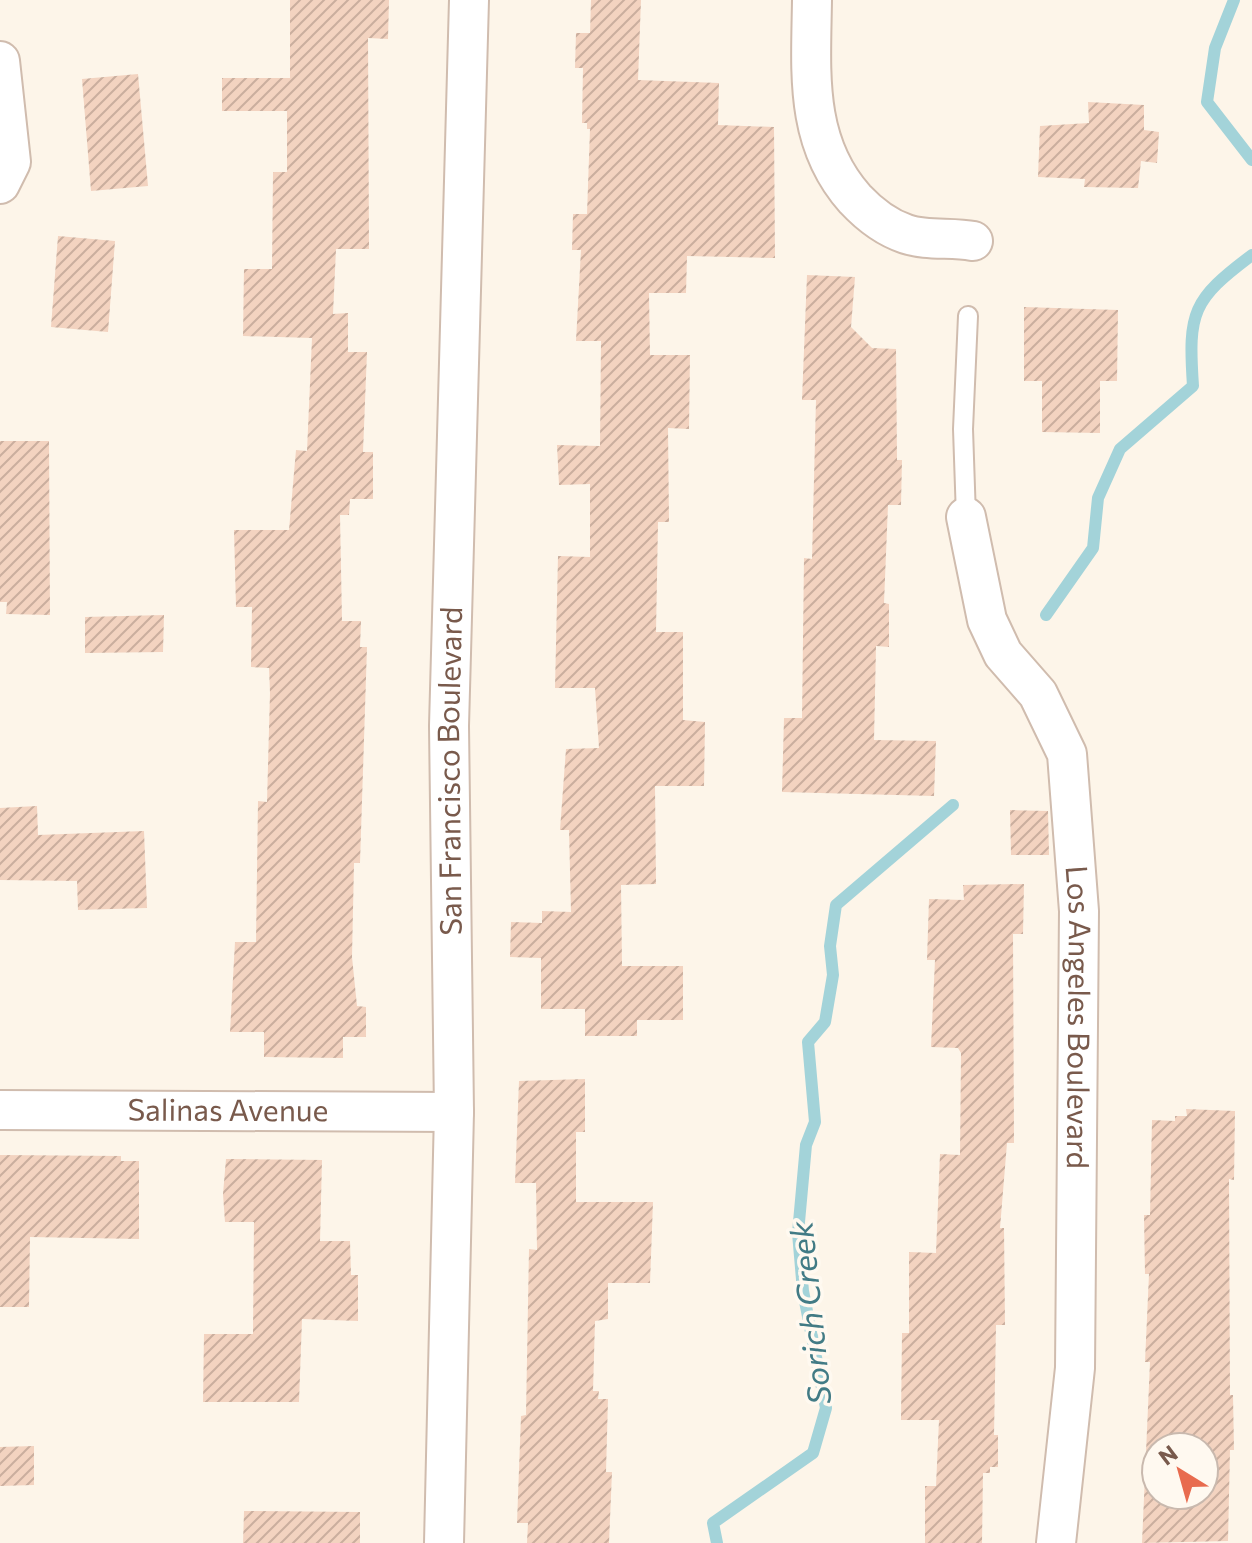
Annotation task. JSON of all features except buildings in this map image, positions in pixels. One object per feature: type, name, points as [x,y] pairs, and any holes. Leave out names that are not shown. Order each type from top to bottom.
[{"type":"street","name":"San Francisco Boulevard","points":[[444,1543],[454,1112],[449,726],[469,0]]},
{"type":"street","points":[[812,0],[810,97],[821,147],[836,178],[872,218],[908,235],[973,241]]},
{"type":"street","points":[[0,61],[11,162],[0,184]]},
{"type":"street","name":"Los Angeles Boulevard","points":[[966,517],[987,620],[1003,654],[1038,694],[1067,754],[1079,911],[1075,1368],[1056,1543]]},
{"type":"street","name":"Salinas Avenue","points":[[0,1110],[454,1112]]},
{"type":"lane","points":[[966,517],[963,429],[968,316]]},
{"type":"waterway","name":"Sorich Creek","points":[[1234,0],[1215,48],[1207,102],[1252,160]]},
{"type":"waterway","name":"Sorich Creek","points":[[1046,615],[1093,548],[1098,498],[1120,449],[1193,386],[1192,341],[1198,310],[1217,284],[1252,255]]},
{"type":"waterway","name":"Sorich Creek","points":[[717,1543],[713,1523],[813,1453],[826,1408],[803,1291],[798,1233],[806,1145],[815,1122],[808,1042],[825,1022],[833,975],[830,946],[836,905],[953,805]]}]
